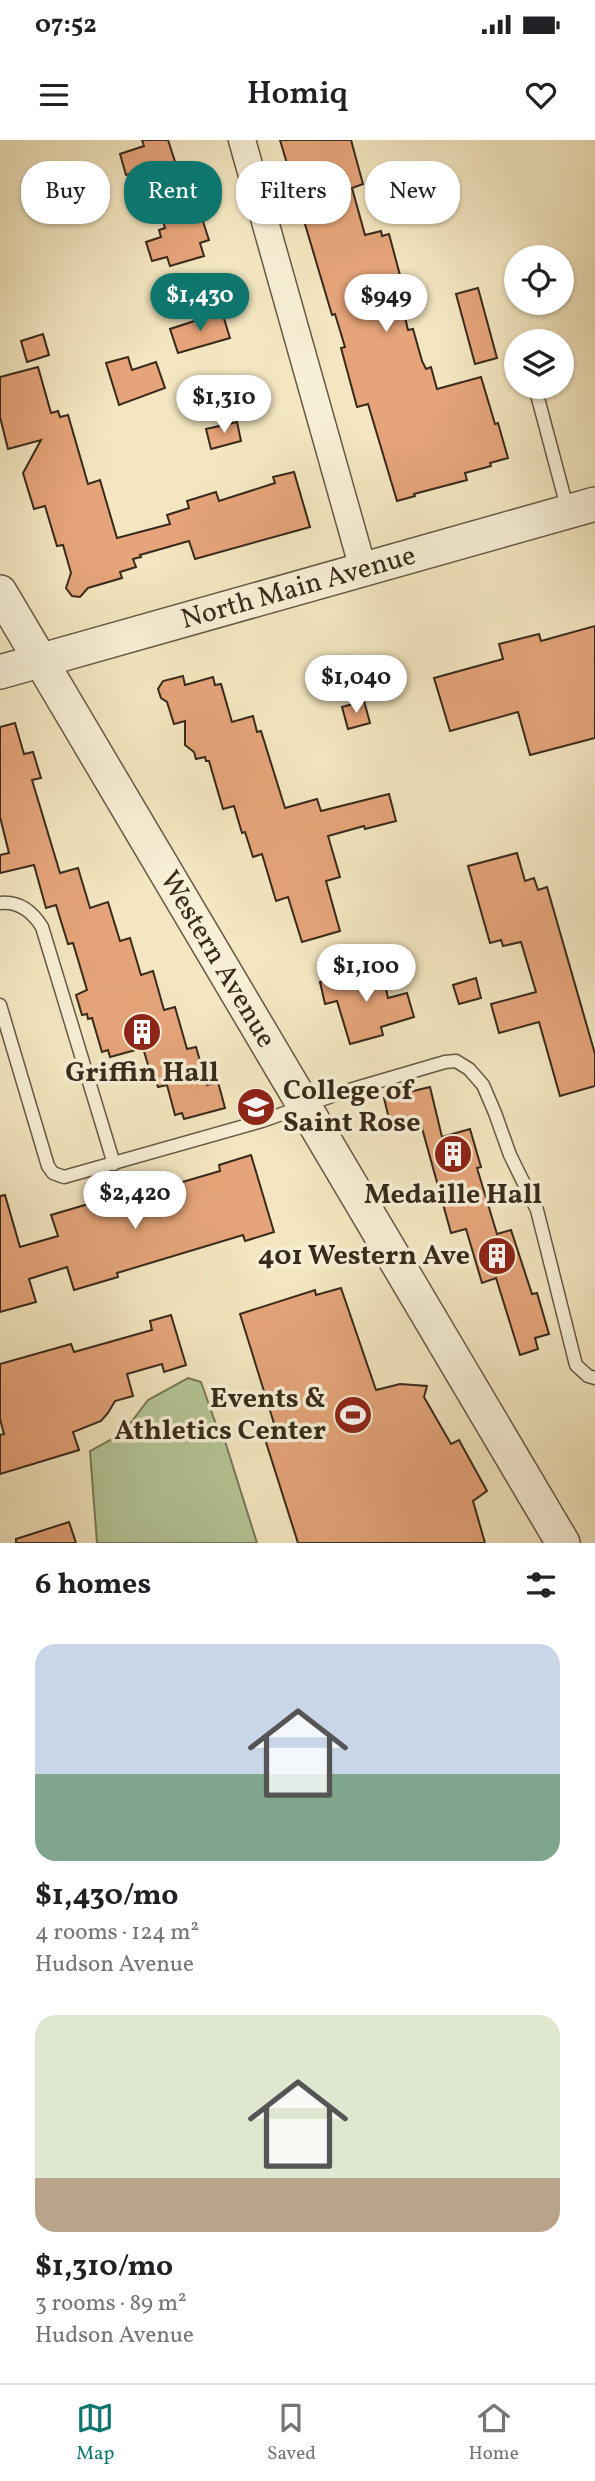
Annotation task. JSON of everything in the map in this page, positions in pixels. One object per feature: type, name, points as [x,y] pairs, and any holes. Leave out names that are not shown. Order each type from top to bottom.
[{"type":"street","points":[[242,140],[363,569]]},
{"type":"street","name":"North Main Avenue","points":[[0,672],[582,508]]},
{"type":"street","name":"Western Avenue","points":[[0,592],[563,1543]]},
{"type":"lane","points":[[540,399],[582,508]]},
{"type":"lane","points":[[0,903],[10,902],[25,908],[41,927],[114,1164]]},
{"type":"lane","points":[[0,1005],[48,1166],[53,1172],[64,1177],[262,1121],[445,1062],[456,1061],[469,1069],[483,1085],[510,1155],[537,1210],[576,1365],[588,1376],[595,1378]]},
{"type":"green space","points":[[188,1378],[201,1382],[219,1433],[224,1438],[257,1543],[97,1543],[90,1451],[116,1437],[148,1400]]},
{"type":"building","points":[[142,140],[168,140],[175,161],[124,161],[124,168],[120,154],[144,146]]},
{"type":"building","points":[[280,140],[351,140],[363,184],[352,188],[365,235],[381,231],[382,236],[389,234],[405,294],[400,296],[408,330],[413,329],[422,361],[426,369],[431,367],[437,389],[481,377],[508,458],[465,473],[467,480],[397,501],[368,404],[357,407],[341,348],[345,347],[335,314],[332,315],[305,224],[351,224],[351,161],[286,161]]},
{"type":"building","points":[[164,224],[204,224],[209,240],[200,243],[204,256],[170,266],[167,257],[152,261],[146,242],[161,237],[159,230],[165,228]]},
{"type":"building","points":[[478,288],[497,358],[475,364],[456,294]]},
{"type":"building","points":[[222,312],[230,338],[178,353],[170,329]]},
{"type":"building","points":[[43,334],[49,355],[27,362],[21,341]]},
{"type":"building","points":[[128,357],[132,370],[156,362],[165,388],[119,405],[106,363]]},
{"type":"building","points":[[38,367],[51,413],[58,411],[60,417],[68,415],[88,484],[100,480],[117,538],[170,524],[167,515],[189,508],[187,501],[216,492],[219,501],[275,483],[273,477],[294,472],[310,527],[195,559],[189,541],[140,555],[141,557],[133,559],[136,567],[120,572],[122,578],[88,588],[80,597],[72,596],[66,588],[71,573],[63,545],[57,546],[45,506],[34,509],[23,473],[41,440],[8,449],[0,417],[0,377]]},
{"type":"building","points":[[237,422],[241,441],[211,449],[206,429]]},
{"type":"building","points":[[595,626],[595,738],[530,755],[518,712],[450,731],[434,678],[503,659],[499,644],[539,634],[541,641]]},
{"type":"building","points":[[183,676],[185,685],[213,677],[215,685],[221,684],[232,722],[253,716],[257,732],[261,731],[285,808],[317,799],[321,811],[389,794],[396,821],[328,836],[340,877],[326,881],[340,931],[302,942],[288,897],[276,901],[262,854],[253,857],[234,806],[223,809],[209,761],[206,761],[205,757],[196,759],[194,752],[185,745],[185,721],[174,724],[167,702],[161,698],[158,689],[163,681]]},
{"type":"building","points":[[364,701],[370,723],[348,729],[342,707]]},
{"type":"building","points":[[15,723],[24,754],[33,752],[41,778],[32,780],[60,873],[78,868],[90,908],[108,902],[120,941],[130,938],[141,975],[153,971],[164,1010],[175,1007],[187,1049],[196,1047],[207,1085],[218,1082],[225,1108],[184,1119],[182,1113],[175,1115],[167,1085],[158,1087],[154,1074],[151,1075],[143,1048],[110,1057],[108,1050],[102,1052],[92,1018],[88,1019],[87,1014],[82,1015],[76,995],[87,990],[73,943],[68,944],[56,905],[46,908],[34,865],[0,873],[0,855],[9,853],[0,817],[0,727]]},
{"type":"building","points":[[517,853],[525,881],[534,878],[538,890],[547,887],[595,1054],[595,1086],[560,1096],[539,1022],[499,1033],[491,1004],[536,992],[521,942],[503,946],[501,940],[490,943],[468,866]]},
{"type":"building","points":[[382,969],[388,998],[407,993],[414,1017],[381,1027],[383,1035],[350,1044],[337,1001],[325,1004],[320,982]]},
{"type":"building","points":[[476,978],[481,998],[459,1004],[453,985]]},
{"type":"building","points":[[430,1087],[442,1137],[470,1129],[481,1167],[477,1168],[497,1234],[511,1230],[532,1294],[537,1293],[549,1334],[535,1338],[538,1349],[520,1355],[496,1278],[482,1283],[466,1229],[451,1233],[422,1128],[405,1131],[402,1120],[390,1123],[384,1098]]},
{"type":"building","points":[[251,1155],[274,1232],[245,1241],[243,1235],[117,1273],[118,1277],[74,1290],[67,1267],[29,1279],[36,1302],[0,1312],[0,1196],[5,1195],[20,1247],[58,1236],[51,1215],[95,1202],[97,1207],[220,1171],[219,1165]]},
{"type":"building","name":"Events & Athletics Center","points":[[341,1288],[376,1390],[400,1384],[427,1386],[424,1397],[451,1444],[459,1440],[487,1491],[473,1501],[485,1543],[298,1543],[264,1436],[277,1433],[240,1314],[315,1290],[316,1295]]},
{"type":"building","points":[[171,1315],[186,1365],[164,1372],[162,1364],[127,1374],[133,1396],[115,1401],[101,1421],[73,1432],[79,1450],[0,1474],[0,1435],[4,1434],[0,1419],[0,1364],[71,1344],[74,1352],[152,1330],[150,1321]]},
{"type":"building","points":[[69,1522],[76,1543],[16,1543],[16,1539]]},
{"type":"place","name":"Griffin Hall","points":[[142,1032]]},
{"type":"place","name":"College of Saint Rose","points":[[256,1107]]},
{"type":"place","name":"Medaille Hall","points":[[453,1154]]},
{"type":"place","name":"401 Western Ave","points":[[497,1256]]},
{"type":"place","name":"Events & Athletics Center","points":[[353,1415]]}]
